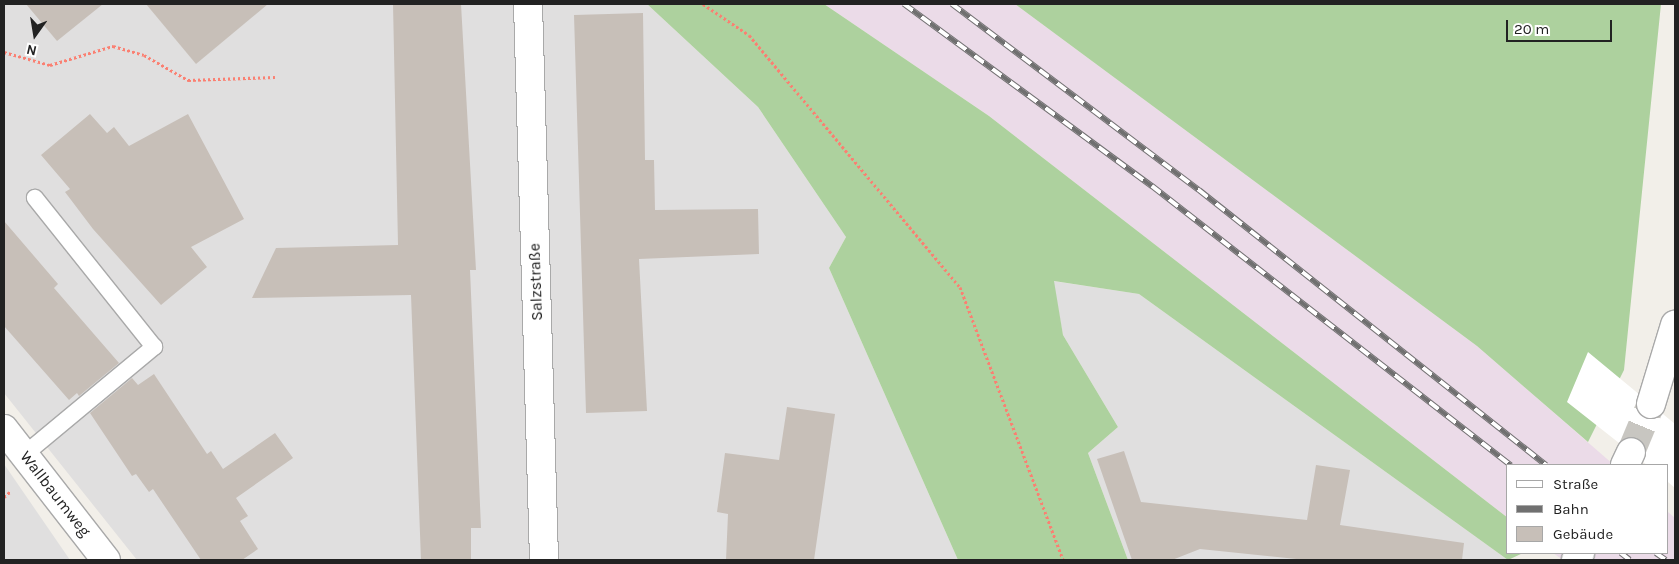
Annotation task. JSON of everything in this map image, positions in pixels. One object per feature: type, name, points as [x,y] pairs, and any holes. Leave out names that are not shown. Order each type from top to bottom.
[{"type":"street","name":"Salzstraße","points":[[528,4],[544,560]]},
{"type":"street","points":[[1651,404],[1675,325]]},
{"type":"street","name":"Wallbaumweg","points":[[4,428],[106,560]]},
{"type":"lane","points":[[25,454],[154,347],[35,198]]},
{"type":"path","points":[[703,4],[749,35],[960,287],[1063,560]]},
{"type":"path","points":[[4,52],[50,65],[113,46],[144,55],[188,80],[275,76]]},
{"type":"shaded area","points":[[4,4],[647,4],[758,107],[846,237],[829,268],[958,560],[137,560],[4,393]]},
{"type":"shaded area","points":[[824,4],[1015,4],[1477,346],[1613,464],[1506,464],[1506,516],[989,116]]},
{"type":"shaded area","points":[[1053,281],[1139,294],[1508,560],[1128,560],[1088,453],[1118,427],[1063,335]]},
{"type":"shaded area","points":[[4,464],[70,560],[4,560]]},
{"type":"shaded area","points":[[1669,513],[1675,518],[1675,560],[1563,560],[1554,554],[1669,554]]},
{"type":"green space","points":[[647,4],[824,4],[989,116],[1506,516],[1506,554],[1521,554],[1508,560],[1139,294],[1054,281],[1063,335],[1118,427],[1088,453],[1128,560],[958,560],[829,268],[846,237],[758,107]]},
{"type":"green space","points":[[1015,4],[1661,4],[1624,370],[1588,442],[1477,346]]},
{"type":"pier","points":[[1588,352],[1675,424],[1675,488],[1669,483],[1669,464],[1646,464],[1567,402]]},
{"type":"building","points":[[26,4],[103,4],[57,41]]},
{"type":"building","points":[[146,4],[268,4],[196,64]]},
{"type":"building","points":[[393,4],[461,4],[476,270],[470,270],[481,528],[471,528],[471,560],[421,560],[411,295],[252,298],[276,248],[398,245]]},
{"type":"building","points":[[643,13],[645,160],[654,160],[655,210],[758,209],[759,254],[639,259],[647,411],[586,413],[574,15]]},
{"type":"building","points":[[90,114],[107,133],[114,127],[129,146],[188,114],[244,219],[191,247],[207,267],[161,305],[93,229],[65,192],[70,189],[41,155]]},
{"type":"building","points":[[4,221],[58,284],[54,288],[119,363],[79,396],[77,393],[69,400],[4,326]]},
{"type":"building","points":[[154,374],[207,454],[211,451],[223,469],[275,433],[293,458],[236,498],[248,516],[240,521],[258,549],[242,560],[201,560],[153,489],[149,492],[136,474],[132,476],[90,413],[132,378],[138,385]]},
{"type":"building","points":[[787,407],[835,414],[814,560],[726,560],[728,514],[717,512],[725,453],[779,460]]},
{"type":"building","points":[[1124,451],[1141,502],[1307,520],[1316,465],[1350,470],[1340,525],[1464,543],[1462,560],[1306,560],[1200,549],[1172,560],[1132,560],[1097,459]]},
{"type":"tunnel","points":[[1631,452],[1651,404]]},
{"type":"railway","points":[[904,4],[1152,186],[1510,464]]},
{"type":"railway","points":[[952,4],[1199,190],[1545,464]]},
{"type":"railway","points":[[1622,554],[1630,560]]},
{"type":"railway","points":[[1657,554],[1666,560]]}]
